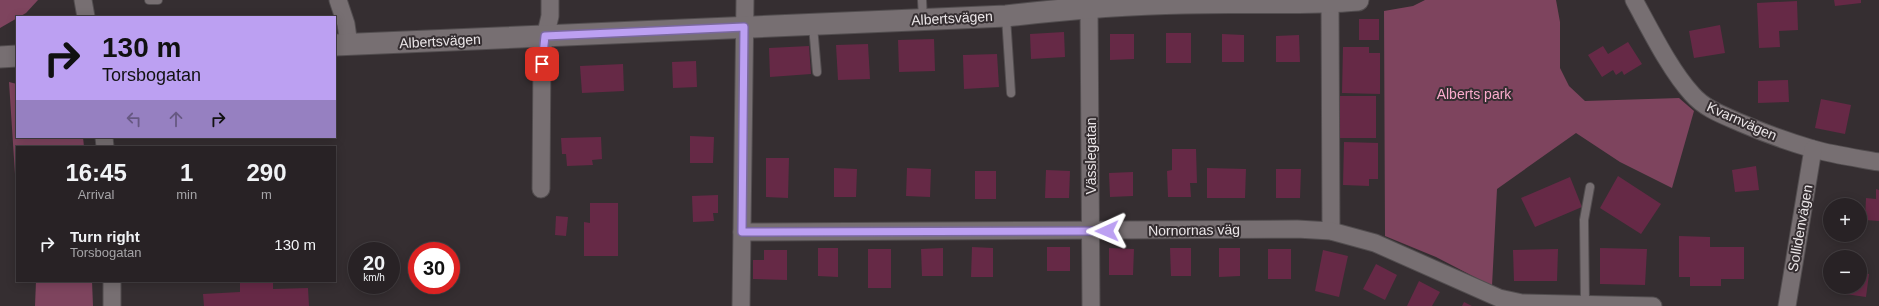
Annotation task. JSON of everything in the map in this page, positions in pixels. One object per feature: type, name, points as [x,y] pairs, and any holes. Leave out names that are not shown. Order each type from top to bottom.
[{"type":"street","points":[[83,0],[86,16]]},
{"type":"street","points":[[338,0],[346,24],[342,45]]},
{"type":"street","points":[[541,189],[542,64],[545,36],[550,16],[550,0]]},
{"type":"street","points":[[741,306],[745,0]]},
{"type":"street","name":"Albertsvägen","points":[[342,45],[813,25],[922,10],[1006,16],[1088,7],[1186,1],[1330,2],[1358,0]]},
{"type":"street","name":"Kvarnvägen","points":[[1634,0],[1681,79],[1691,93],[1702,104],[1715,112],[1755,129],[1814,150],[1879,162]]},
{"type":"street","points":[[1330,2],[1331,231]]},
{"type":"street","name":"Vässlegatan","points":[[1088,7],[1091,306]]},
{"type":"street","points":[[0,57],[16,56]]},
{"type":"street","name":"Sollidenvägen","points":[[1787,306],[1814,150]]},
{"type":"street","name":"Nornornas väg","points":[[742,232],[1297,229],[1331,231],[1376,243],[1499,298],[1522,303],[1653,306]]},
{"type":"street","points":[[112,282],[112,306]]},
{"type":"lane","points":[[149,0],[158,0]]},
{"type":"lane","points":[[1006,16],[1011,93]]},
{"type":"lane","points":[[813,25],[817,72]]},
{"type":"lane","points":[[1584,305],[1584,220],[1590,187]]},
{"type":"green space","points":[[0,0],[38,0],[26,13],[21,16],[16,16],[16,19],[0,28]]},
{"type":"green space","name":"Alberts park","points":[[1425,0],[1556,0],[1560,22],[1560,68],[1569,86],[1585,101],[1679,98],[1694,111],[1672,188],[1620,162],[1576,133],[1497,189],[1492,286],[1436,257],[1385,236],[1384,11],[1413,6]]},
{"type":"green space","points":[[9,82],[16,84],[16,138],[83,138],[84,146],[16,146],[16,190]]},
{"type":"green space","points":[[36,282],[92,282],[93,306],[35,306]]},
{"type":"building","points":[[1834,0],[1861,0],[1861,3],[1835,6]]},
{"type":"building","points":[[1797,1],[1798,30],[1779,31],[1780,47],[1759,48],[1757,3]]},
{"type":"building","points":[[1359,19],[1379,19],[1379,40],[1359,40]]},
{"type":"building","points":[[1720,25],[1725,53],[1694,58],[1689,31]]},
{"type":"building","points":[[1064,32],[1065,57],[1031,59],[1030,34]]},
{"type":"building","points":[[1166,33],[1191,33],[1191,63],[1166,63]]},
{"type":"building","points":[[1110,34],[1134,34],[1134,59],[1110,60]]},
{"type":"building","points":[[1222,34],[1244,35],[1244,62],[1222,62]]},
{"type":"building","points":[[1299,35],[1300,62],[1276,62],[1276,36]]},
{"type":"building","points":[[934,39],[935,71],[899,72],[898,40]]},
{"type":"building","points":[[1628,42],[1642,64],[1624,75],[1622,71],[1616,75],[1613,70],[1602,77],[1588,55],[1603,46],[1608,54]]},
{"type":"building","points":[[868,44],[870,79],[838,80],[836,45]]},
{"type":"building","points":[[809,46],[811,74],[770,77],[769,48]]},
{"type":"building","points":[[1343,47],[1369,47],[1369,53],[1380,53],[1380,94],[1342,93]]},
{"type":"building","points":[[997,54],[999,87],[964,89],[963,55]]},
{"type":"building","points":[[696,61],[697,87],[673,88],[672,62]]},
{"type":"building","points":[[623,64],[624,91],[582,93],[580,66]]},
{"type":"building","points":[[1788,80],[1789,102],[1758,103],[1758,81]]},
{"type":"building","points":[[1340,96],[1376,96],[1376,138],[1340,138]]},
{"type":"building","points":[[1821,99],[1851,105],[1845,134],[1815,128]]},
{"type":"building","points":[[690,136],[714,137],[713,163],[690,163]]},
{"type":"building","points":[[601,137],[602,159],[592,160],[593,165],[567,166],[566,154],[562,154],[561,138]]},
{"type":"building","points":[[1344,142],[1378,143],[1378,179],[1369,179],[1369,186],[1343,185]]},
{"type":"building","points":[[1172,149],[1196,149],[1197,183],[1190,183],[1191,197],[1168,197],[1167,171],[1172,170]]},
{"type":"building","points":[[766,158],[789,158],[788,198],[766,197]]},
{"type":"building","points":[[1756,166],[1759,190],[1735,192],[1732,170]]},
{"type":"building","points":[[834,168],[857,169],[856,197],[834,197]]},
{"type":"building","points":[[907,168],[931,169],[930,197],[906,196]]},
{"type":"building","points":[[1207,168],[1246,169],[1245,198],[1207,198]]},
{"type":"building","points":[[1276,169],[1301,169],[1300,198],[1276,198]]},
{"type":"building","points":[[1046,170],[1070,171],[1069,198],[1045,198]]},
{"type":"building","points":[[975,171],[996,171],[996,199],[975,199]]},
{"type":"building","points":[[1133,172],[1133,196],[1110,197],[1109,173]]},
{"type":"building","points":[[1618,176],[1661,204],[1641,234],[1600,208]]},
{"type":"building","points":[[1570,177],[1582,207],[1535,227],[1521,198]]},
{"type":"building","points":[[1876,189],[1879,190],[1879,221],[1867,220],[1867,198],[1876,199]]},
{"type":"building","points":[[718,195],[718,213],[713,213],[714,221],[693,222],[692,196]]},
{"type":"building","points":[[590,203],[618,203],[618,256],[584,256],[584,222],[590,223]]},
{"type":"building","points":[[556,216],[568,217],[566,236],[555,235]]},
{"type":"building","points":[[1679,236],[1710,237],[1710,247],[1744,247],[1744,279],[1721,279],[1721,286],[1690,286],[1690,277],[1679,277]]},
{"type":"building","points":[[972,247],[993,248],[993,277],[971,277]]},
{"type":"building","points":[[1047,247],[1070,247],[1070,271],[1047,271]]},
{"type":"building","points":[[818,248],[838,248],[838,277],[818,276]]},
{"type":"building","points":[[943,248],[943,276],[922,276],[921,249]]},
{"type":"building","points":[[1109,248],[1134,249],[1133,275],[1109,275]]},
{"type":"building","points":[[1170,248],[1191,248],[1191,276],[1171,276]]},
{"type":"building","points":[[1219,248],[1240,248],[1240,276],[1219,277]]},
{"type":"building","points":[[1600,248],[1647,249],[1645,285],[1600,284]]},
{"type":"building","points":[[868,249],[891,249],[891,288],[868,288]]},
{"type":"building","points":[[1268,249],[1291,249],[1291,279],[1268,279]]},
{"type":"building","points":[[1558,249],[1557,281],[1514,281],[1513,250]]},
{"type":"building","points":[[764,250],[787,250],[787,280],[753,279],[753,260],[764,260]]},
{"type":"building","points":[[1323,250],[1348,256],[1339,297],[1315,291]]},
{"type":"building","points":[[1376,264],[1397,275],[1385,300],[1363,289]]},
{"type":"building","points":[[1867,274],[1869,274],[1867,289]]},
{"type":"building","points":[[1419,281],[1440,292],[1432,306],[1407,306]]},
{"type":"building","points":[[240,282],[273,282],[273,289],[308,288],[309,306],[204,306],[203,294],[240,292]]},
{"type":"building","points":[[1845,294],[1866,294],[1866,297]]},
{"type":"building","points":[[1464,302],[1472,306],[1462,306]]},
{"type":"route","points":[[542,64],[542,50],[545,36],[744,27],[742,232],[1107,231]]}]
